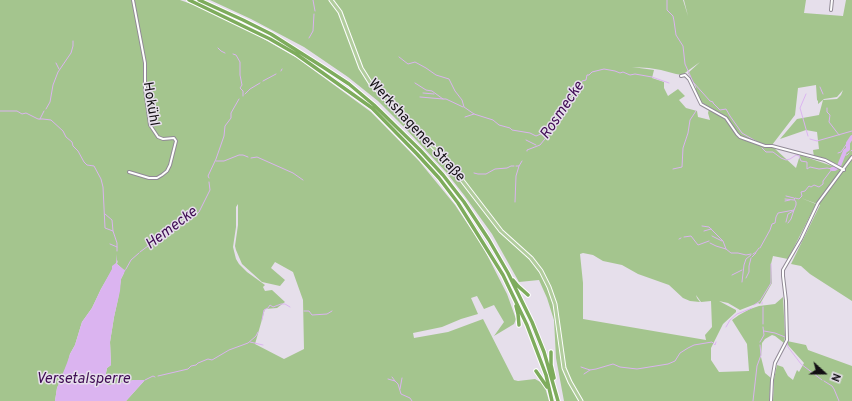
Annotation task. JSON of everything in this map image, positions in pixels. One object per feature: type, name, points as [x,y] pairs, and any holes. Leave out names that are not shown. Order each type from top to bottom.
[{"type":"highway","points":[[189,0],[270,38],[296,54],[372,108],[439,178],[482,239],[512,293],[539,354],[552,401]]},
{"type":"highway","points":[[199,0],[243,20],[297,49],[349,84],[404,133],[442,175],[464,202],[489,240],[508,273],[532,322],[544,352],[558,401]]},
{"type":"highway","points":[[508,273],[518,286],[528,295]]},
{"type":"highway","points":[[512,293],[518,314],[519,325]]},
{"type":"highway","points":[[551,352],[554,385]]},
{"type":"highway","points":[[536,371],[546,385],[551,396]]},
{"type":"main road","name":"Werkshagener Straße","points":[[331,0],[340,12],[361,68],[372,84],[448,162],[501,232],[528,255],[541,271],[555,304],[564,368],[580,401]]},
{"type":"street","name":"Hokühl","points":[[129,172],[149,178],[157,178],[162,175],[166,172],[170,165],[176,141],[174,138],[165,139],[158,137],[149,123],[145,89],[145,63],[133,0]]},
{"type":"street","points":[[831,10],[832,0]]},
{"type":"street","points":[[680,76],[685,75],[689,79],[701,104],[726,118],[739,136],[765,146],[772,146],[811,156],[839,166],[844,170]]},
{"type":"street","points":[[771,401],[775,362],[787,340],[786,301],[783,276],[784,270],[818,203],[844,170],[852,157]]},
{"type":"green space","points":[[0,0],[180,0],[243,27],[297,58],[371,112],[419,161],[455,205],[483,247],[507,294],[516,319],[514,324],[494,336],[504,322],[494,305],[484,309],[477,296],[471,298],[478,314],[442,327],[413,333],[414,338],[448,332],[483,319],[514,380],[535,379],[544,384],[549,401],[126,401],[144,381],[134,380],[109,385],[104,383],[107,368],[111,365],[110,342],[121,279],[124,273],[124,270],[117,264],[118,260],[92,308],[82,322],[75,345],[57,388],[55,401],[0,401]],"holes":[[[238,204],[238,225],[235,246],[242,264],[262,282],[280,286],[285,280],[271,268],[275,262],[293,272],[303,300],[304,349],[284,359],[255,344],[265,309],[277,308],[285,302],[272,290],[265,291],[263,287],[265,285],[247,272],[236,259],[233,247],[236,227],[236,207]]]},
{"type":"green space","points":[[210,0],[683,0],[688,16],[684,0],[806,0],[804,13],[843,16],[846,0],[852,0],[852,301],[810,274],[801,266],[791,264],[820,205],[801,198],[816,204],[788,259],[773,256],[771,264],[772,283],[760,304],[758,303],[740,310],[728,303],[719,301],[736,310],[736,312],[723,324],[711,348],[711,360],[719,372],[749,371],[747,344],[732,320],[750,309],[775,304],[783,297],[784,343],[772,335],[765,339],[762,343],[761,357],[765,373],[771,378],[769,401],[564,401],[556,358],[554,320],[539,280],[519,282],[492,234],[464,195],[446,172],[378,101],[348,77],[304,47],[251,19]],"holes":[[[700,62],[688,73],[695,85],[695,89],[701,102],[727,117],[737,134],[740,136],[768,146],[772,145],[795,115],[798,88],[816,85],[818,104],[824,99],[837,97],[843,90],[837,99],[823,100],[819,115],[797,119],[780,139],[806,130],[817,132],[819,149],[813,150],[814,157],[830,161],[836,164],[835,167],[800,155],[796,168],[774,148],[738,137],[726,119],[709,109],[708,113],[710,120],[698,117],[697,111],[686,108],[679,100],[685,96],[678,89],[668,96],[664,88],[664,82],[652,78],[654,70],[632,67],[649,68],[682,75]],[[583,253],[593,255],[603,261],[622,265],[638,274],[669,285],[683,298],[690,301],[700,302],[696,295],[701,302],[711,301],[712,327],[705,335],[706,340],[583,319],[583,283],[580,254]]]},
{"type":"green space","points":[[787,341],[806,345],[808,350],[852,366],[852,401],[773,401],[774,379],[777,365],[783,367],[788,376],[793,380],[797,370],[799,372],[804,363],[787,344]]},
{"type":"water","name":"Versetalsperre","points":[[117,254],[117,264],[124,270],[126,269],[121,279],[110,342],[111,365],[107,368],[104,383],[109,385],[134,380],[145,380],[126,401],[55,401],[57,388],[75,345],[82,322],[92,308],[112,269],[112,266],[116,263]]},
{"type":"waterway","points":[[313,0],[315,11]]},
{"type":"waterway","name":"Hemecke","points":[[667,0],[667,10],[673,16],[676,35],[683,46],[685,64],[693,82],[720,110],[726,109],[742,133],[759,143]]},
{"type":"waterway","points":[[309,38],[313,31],[314,14]]},
{"type":"waterway","points":[[46,109],[50,102],[53,85],[58,72],[71,53],[73,41]]},
{"type":"waterway","name":"Hemecke","points":[[218,48],[225,53]]},
{"type":"waterway","name":"Hemecke","points":[[233,54],[236,55],[240,62],[242,85],[240,88],[243,91],[243,96]]},
{"type":"waterway","points":[[399,57],[408,64],[415,62],[436,75],[449,79],[455,91],[462,100],[464,107],[474,114],[493,120],[499,125],[512,130],[530,133],[536,136],[550,130]]},
{"type":"waterway","points":[[56,63],[59,69]]},
{"type":"waterway","name":"Rosmecke","points":[[527,151],[540,145],[549,134],[550,130],[560,120],[562,115],[561,112],[567,110],[568,100],[578,93],[577,90],[579,84],[586,80],[587,75],[592,72],[604,69],[620,73],[623,72],[630,75],[635,74],[652,77],[669,83]]},
{"type":"waterway","points":[[263,81],[276,74]]},
{"type":"waterway","points":[[245,94],[260,83]]},
{"type":"waterway","points":[[415,83],[426,90],[432,91],[443,99],[463,107]]},
{"type":"waterway","points":[[820,87],[823,94]]},
{"type":"waterway","points":[[423,93],[434,94]]},
{"type":"waterway","points":[[806,94],[800,108],[808,136]]},
{"type":"waterway","points":[[420,97],[443,99]]},
{"type":"waterway","name":"Hemecke","points":[[209,178],[208,176],[224,136],[225,126],[231,118],[231,113],[239,99]]},
{"type":"waterway","points":[[827,108],[827,112],[830,115],[829,122],[839,135]]},
{"type":"waterway","points":[[0,111],[17,111],[22,114],[26,113],[38,119],[51,120],[72,142],[73,146],[78,151],[84,162],[87,165],[94,166],[101,179],[103,187],[105,228],[113,231],[117,243],[117,251]]},
{"type":"waterway","points":[[40,119],[44,111]]},
{"type":"waterway","points":[[673,169],[682,167],[683,148],[688,133],[690,120],[696,111]]},
{"type":"waterway","points":[[465,117],[474,114]]},
{"type":"waterway","points":[[810,139],[817,141],[852,131]]},
{"type":"waterway","points":[[832,169],[839,166],[845,151],[848,149],[848,143],[852,137]]},
{"type":"waterway","points":[[838,153],[841,152],[850,139]]},
{"type":"waterway","points":[[526,140],[536,145]]},
{"type":"waterway","points":[[760,248],[772,224],[775,223],[778,213],[794,210],[796,205],[794,199],[799,199],[802,196],[801,192],[805,191],[809,186],[811,187],[814,185],[819,187],[823,184],[823,181],[832,169],[810,167],[807,169],[807,162],[801,161],[799,156],[796,155],[786,160],[773,152],[766,152],[762,148]]},
{"type":"waterway","points":[[844,155],[849,153]]},
{"type":"waterway","points":[[216,161],[224,161],[239,155],[248,157]]},
{"type":"waterway","points":[[251,158],[257,157],[293,173],[303,180]]},
{"type":"waterway","name":"Rosmecke","points":[[516,166],[519,166],[522,161]]},
{"type":"waterway","name":"Rosmecke","points":[[474,173],[486,174],[495,169],[514,166]]},
{"type":"waterway","points":[[515,202],[516,176],[519,166]]},
{"type":"waterway","name":"Hemecke","points":[[140,252],[162,239],[186,218],[195,216],[199,212],[210,190],[209,182]]},
{"type":"waterway","points":[[786,196],[794,198]]},
{"type":"waterway","points":[[785,199],[794,200]]},
{"type":"waterway","points":[[785,201],[790,200]]},
{"type":"waterway","points":[[788,223],[794,210]]},
{"type":"waterway","points":[[786,222],[788,214],[793,211]]},
{"type":"waterway","points":[[105,214],[112,220],[113,231]]},
{"type":"waterway","points":[[702,226],[709,227],[723,241],[726,249]]},
{"type":"waterway","points":[[704,231],[711,229]]},
{"type":"waterway","points":[[684,237],[691,236],[698,245],[709,241]]},
{"type":"waterway","points":[[712,236],[722,241]]},
{"type":"waterway","points":[[710,243],[726,249],[731,253],[746,255],[751,254]]},
{"type":"waterway","points":[[110,244],[117,247]]},
{"type":"waterway","points":[[753,254],[759,248]]},
{"type":"waterway","name":"Hemecke","points":[[126,269],[131,260],[139,253]]},
{"type":"waterway","points":[[752,257],[756,253]]},
{"type":"waterway","points":[[742,282],[744,265],[746,259],[751,255]]},
{"type":"waterway","points":[[746,278],[749,272],[751,258]]},
{"type":"waterway","points":[[754,305],[760,301],[771,283],[771,264]]},
{"type":"waterway","points":[[732,275],[742,270]]},
{"type":"waterway","points":[[262,320],[264,310],[270,305],[273,307],[285,304],[290,307]]},
{"type":"waterway","points":[[763,307],[763,324]]},
{"type":"waterway","points":[[726,327],[730,320],[737,314],[752,308]]},
{"type":"waterway","points":[[304,311],[309,311],[312,315],[327,314],[332,311]]},
{"type":"waterway","points":[[760,342],[764,335],[763,327]]},
{"type":"waterway","points":[[764,331],[785,337]]},
{"type":"waterway","points":[[158,376],[188,369],[191,366],[208,359],[212,360],[229,350],[248,343],[256,336],[258,332]]},
{"type":"waterway","points":[[250,342],[263,345]]},
{"type":"waterway","points":[[581,367],[590,370],[613,364],[620,367],[637,369],[668,364],[675,361],[680,353],[694,345],[712,342],[715,345],[716,342]]},
{"type":"waterway","points":[[787,342],[788,347],[801,364],[822,380]]},
{"type":"waterway","points":[[753,401],[757,366],[761,355],[760,345]]},
{"type":"waterway","points":[[584,374],[590,370]]},
{"type":"waterway","points":[[145,380],[153,376],[155,377]]},
{"type":"waterway","points":[[392,377],[395,381]]},
{"type":"waterway","points":[[400,389],[402,378]]},
{"type":"waterway","points":[[388,379],[395,381],[398,384],[401,394],[410,398],[412,401]]},
{"type":"waterway","points":[[824,381],[832,386],[839,401]]}]
